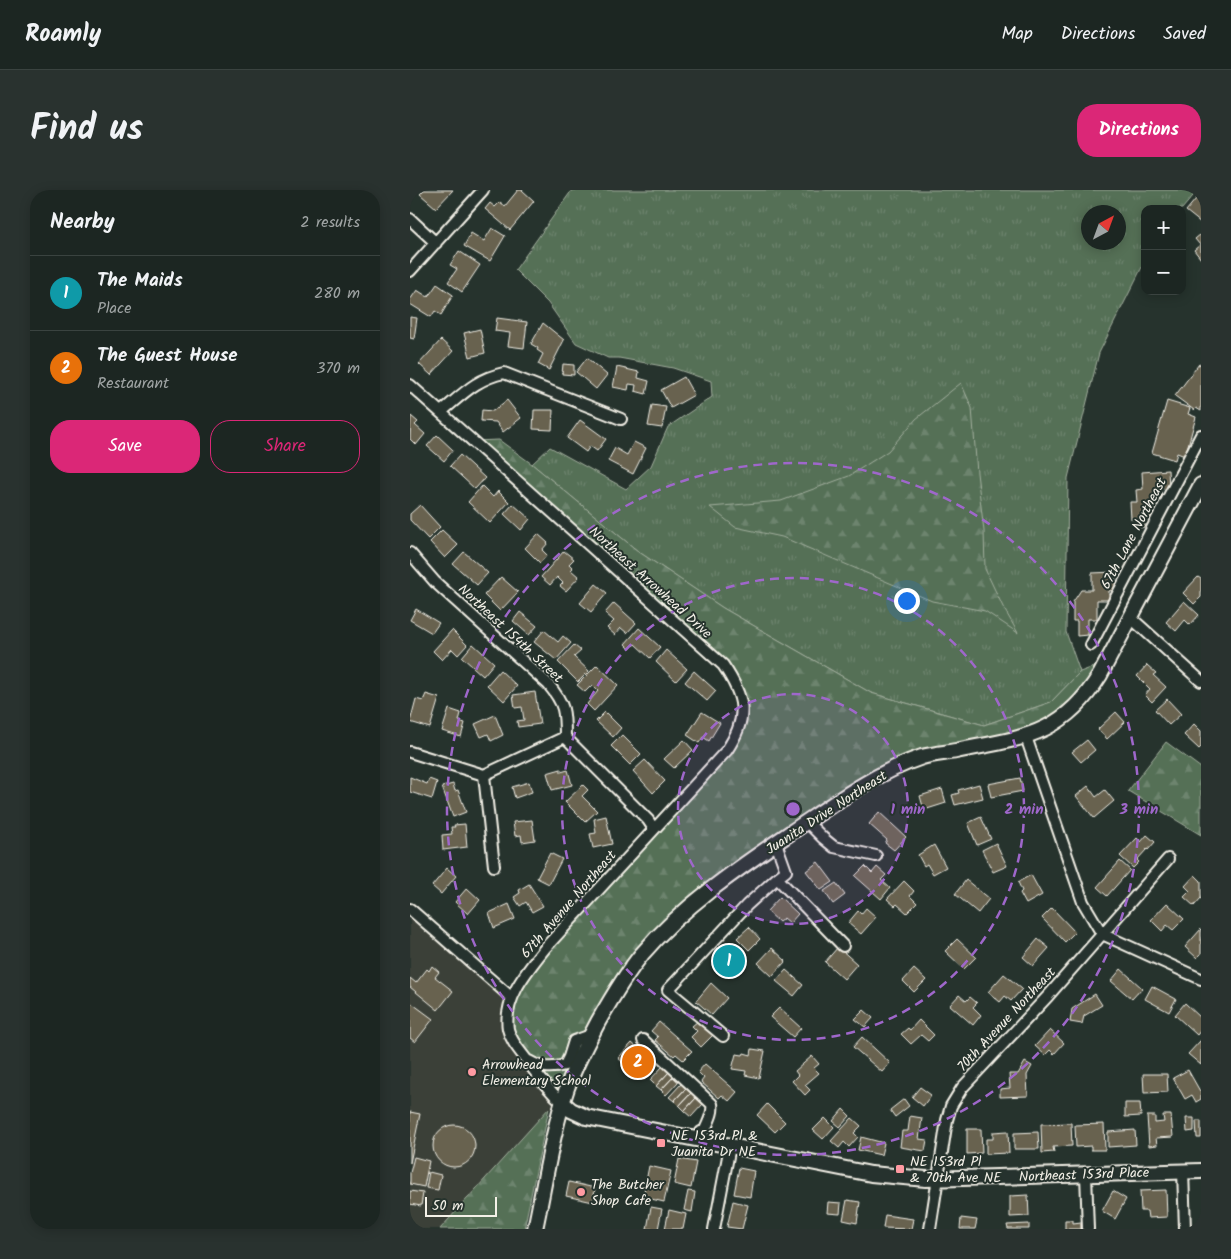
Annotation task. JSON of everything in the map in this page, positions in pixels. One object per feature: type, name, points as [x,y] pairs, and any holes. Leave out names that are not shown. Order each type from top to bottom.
[{"type":"main road","name":"Juanita Drive Northeast","points":[[535,1229],[563,1103],[579,1060],[591,1035],[627,974],[656,940],[676,919],[708,891],[880,774],[923,757],[1026,736],[1057,722],[1081,703],[1100,675],[1201,485]]},
{"type":"main road","name":"Northeast 153rd Place","points":[[563,1103],[571,1110],[586,1116],[871,1174],[938,1179],[1201,1170]]},
{"type":"street","points":[[410,271],[483,190]]},
{"type":"street","points":[[410,219],[436,243]]},
{"type":"street","points":[[441,412],[475,384],[489,376],[504,373],[621,419]]},
{"type":"street","name":"Northeast Arrowhead Drive","points":[[410,384],[723,665],[733,680],[740,695],[741,706],[742,720],[737,735],[727,750],[654,829]]},
{"type":"street","name":"67th Lane Northeast","points":[[1091,645],[1201,435]]},
{"type":"street","name":"Northeast 154th Street","points":[[410,553],[435,582],[548,684],[558,696],[565,712],[565,737]]},
{"type":"street","points":[[1130,617],[1201,681]]},
{"type":"street","points":[[1026,736],[1083,902],[1102,934],[1201,979]]},
{"type":"street","points":[[410,752],[484,775],[565,737],[648,820],[654,829]]},
{"type":"street","points":[[484,775],[494,866]]},
{"type":"street","points":[[807,822],[834,847],[876,856]]},
{"type":"street","name":"67th Avenue Northeast","points":[[563,1103],[550,1092],[513,1042],[508,1029],[512,998],[524,975],[546,947],[654,829]]},
{"type":"street","points":[[723,1036],[668,990],[747,905],[786,871],[776,843]]},
{"type":"street","name":"70th Avenue Northeast","points":[[930,1229],[947,1120],[951,1106],[958,1093],[1168,859]]},
{"type":"street","points":[[777,878],[843,946]]},
{"type":"street","points":[[410,909],[512,998]]},
{"type":"street","points":[[524,1057],[537,1066],[549,1068],[565,1065],[574,1041],[591,1035]]},
{"type":"street","points":[[643,1040],[712,1104],[713,1108],[705,1130],[701,1132],[700,1140]]},
{"type":"street","points":[[714,1229],[730,1146]]},
{"type":"street","points":[[1183,1171],[1185,1229]]},
{"type":"street","points":[[1086,1174],[1088,1229]]},
{"type":"shaded area","name":"Arrowhead Elementary School","points":[[410,909],[513,998],[556,1103],[441,1229],[410,1229]]},
{"type":"green space","points":[[572,190],[1198,190],[1185,205],[1141,205],[1141,269],[1099,353],[1068,478],[1066,632],[1080,672],[1051,702],[984,725],[871,693],[723,608],[639,552],[532,464],[550,447],[626,489],[651,466],[668,427],[712,397],[711,381],[673,368],[619,358],[608,358],[576,343],[548,303],[515,270]]},
{"type":"green space","points":[[961,383],[972,408],[984,531],[985,569],[1018,633],[985,611],[932,601],[782,537],[735,527],[710,507],[781,501],[849,476],[888,451],[916,419]]},
{"type":"green space","points":[[499,440],[532,464],[639,552],[723,608],[871,693],[984,725],[1051,702],[1080,672],[1112,660],[1066,722],[923,757],[883,777],[679,922],[614,995],[556,1103],[512,1042],[509,1017],[524,975],[727,750],[741,720],[733,680],[473,441]]},
{"type":"green space","points":[[1166,742],[1201,768],[1201,835],[1128,791]]},
{"type":"green space","points":[[549,1108],[524,1229],[440,1229]]},
{"type":"building","points":[[424,190],[453,190],[436,208],[420,194]]},
{"type":"building","points":[[518,190],[522,190],[534,201],[510,230],[485,209],[490,203],[495,207],[500,202],[505,206]]},
{"type":"building","points":[[1201,193],[1201,223],[1186,211]]},
{"type":"building","points":[[492,228],[505,236],[490,261],[464,246],[471,233],[484,241]]},
{"type":"building","points":[[1201,234],[1201,259],[1194,250],[1200,245],[1195,239]]},
{"type":"building","points":[[459,251],[480,265],[462,292],[448,282],[457,269],[450,265]]},
{"type":"building","points":[[437,284],[453,295],[441,315],[435,311],[431,317],[410,304],[410,300],[417,290],[428,297]]},
{"type":"building","points":[[410,317],[417,318],[414,339],[410,338]]},
{"type":"building","points":[[497,318],[527,322],[524,348],[508,346],[510,333],[495,331]]},
{"type":"building","points":[[543,323],[564,340],[549,370],[538,364],[543,354],[531,344]]},
{"type":"building","points":[[480,329],[485,353],[470,357],[464,333]]},
{"type":"building","points":[[441,340],[453,351],[431,375],[419,364]]},
{"type":"building","points":[[587,358],[607,375],[596,389],[576,372]]},
{"type":"building","points":[[563,364],[574,365],[574,375],[562,374]]},
{"type":"building","points":[[1199,364],[1201,365],[1201,411],[1196,408],[1194,410],[1175,396]]},
{"type":"building","points":[[617,367],[639,372],[638,378],[649,381],[646,394],[635,391],[636,385],[629,384],[628,390],[613,387]]},
{"type":"building","points":[[684,377],[694,395],[671,408],[661,390]]},
{"type":"building","points":[[507,400],[521,418],[503,432],[496,422],[481,421],[482,410],[493,411]]},
{"type":"building","points":[[1167,401],[1190,408],[1188,414],[1196,417],[1185,456],[1177,453],[1175,460],[1152,453]]},
{"type":"building","points":[[652,405],[666,407],[662,428],[648,426]]},
{"type":"building","points":[[534,410],[553,410],[552,430],[533,429]]},
{"type":"building","points":[[411,416],[418,422],[415,425],[425,434],[416,445],[410,439]]},
{"type":"building","points":[[580,420],[606,439],[597,451],[590,446],[586,452],[567,438]]},
{"type":"building","points":[[437,435],[453,450],[444,461],[427,446]]},
{"type":"building","points":[[634,442],[646,448],[633,474],[608,461],[615,448],[627,455]]},
{"type":"building","points":[[460,455],[485,478],[475,489],[450,466]]},
{"type":"building","points":[[1168,470],[1169,488],[1161,489],[1161,497],[1152,498],[1153,518],[1145,518],[1145,527],[1136,528],[1135,519],[1131,519],[1130,502],[1137,502],[1136,490],[1143,489],[1142,472]]},
{"type":"building","points":[[482,486],[493,497],[498,491],[509,502],[490,523],[468,502]]},
{"type":"building","points":[[513,504],[530,519],[521,530],[504,514]]},
{"type":"building","points":[[420,505],[440,527],[428,539],[410,520],[410,514]]},
{"type":"building","points":[[442,530],[458,545],[445,558],[430,542]]},
{"type":"building","points":[[538,534],[548,543],[542,550],[547,555],[540,563],[525,548]]},
{"type":"building","points":[[564,551],[574,559],[569,564],[573,568],[571,570],[579,577],[566,591],[560,586],[563,583],[557,577],[550,585],[541,577]]},
{"type":"building","points":[[464,552],[488,573],[477,585],[453,564]]},
{"type":"building","points":[[1115,572],[1115,590],[1109,591],[1109,600],[1097,600],[1097,619],[1088,619],[1088,635],[1077,636],[1077,621],[1073,621],[1073,602],[1081,590],[1092,590],[1092,573]]},
{"type":"building","points":[[501,577],[518,592],[500,611],[484,595]]},
{"type":"building","points":[[1198,577],[1201,579],[1201,597],[1194,604],[1183,593]]},
{"type":"building","points":[[596,584],[607,593],[591,612],[580,603]]},
{"type":"building","points":[[1184,601],[1199,615],[1190,625],[1185,620],[1176,631],[1166,622]]},
{"type":"building","points":[[614,603],[636,623],[627,633],[621,628],[615,635],[607,628],[614,621],[605,613]]},
{"type":"building","points":[[416,609],[439,623],[432,633],[410,620]]},
{"type":"building","points":[[520,612],[537,626],[529,635],[513,621]]},
{"type":"building","points":[[639,628],[660,647],[650,658],[635,644],[630,649],[625,644]]},
{"type":"building","points":[[452,630],[467,645],[458,655],[452,649],[442,660],[433,651]]},
{"type":"building","points":[[544,630],[558,642],[563,636],[571,643],[556,660],[534,642]]},
{"type":"building","points":[[473,644],[494,663],[483,676],[462,657]]},
{"type":"building","points":[[574,645],[581,651],[574,657],[589,671],[578,682],[558,662]]},
{"type":"building","points":[[666,650],[687,669],[676,681],[656,662]]},
{"type":"building","points":[[597,665],[618,685],[594,711],[587,704],[598,691],[592,685],[585,692],[577,685]]},
{"type":"building","points":[[1147,665],[1156,673],[1153,675],[1166,687],[1152,702],[1145,695],[1150,689],[1137,676]]},
{"type":"building","points":[[500,670],[517,686],[504,701],[487,685]]},
{"type":"building","points":[[694,671],[716,691],[707,701],[685,682]]},
{"type":"building","points":[[535,692],[540,724],[518,727],[517,721],[524,720],[522,707],[515,708],[513,695]]},
{"type":"building","points":[[426,694],[439,698],[430,728],[410,722],[416,699],[423,701]]},
{"type":"building","points":[[1167,699],[1181,714],[1169,725],[1155,710]]},
{"type":"building","points":[[449,709],[461,713],[459,721],[465,723],[461,737],[442,731]]},
{"type":"building","points":[[605,712],[621,728],[613,737],[596,721]]},
{"type":"building","points":[[702,712],[720,723],[709,741],[703,737],[699,743],[687,735]]},
{"type":"building","points":[[1116,712],[1125,722],[1107,739],[1098,729]]},
{"type":"building","points":[[495,715],[503,735],[491,741],[488,734],[481,737],[475,724]]},
{"type":"building","points":[[1194,724],[1201,731],[1201,747],[1199,749],[1184,735]]},
{"type":"building","points":[[622,735],[641,754],[630,765],[611,746]]},
{"type":"building","points":[[684,740],[693,750],[674,768],[664,759]]},
{"type":"building","points":[[1087,740],[1095,750],[1081,762],[1072,752]]},
{"type":"building","points":[[645,760],[665,781],[653,793],[633,771]]},
{"type":"building","points":[[561,769],[561,772],[568,770],[572,785],[552,790],[547,773]]},
{"type":"building","points":[[410,777],[427,784],[429,779],[437,782],[432,799],[410,792]]},
{"type":"building","points":[[1020,778],[1023,791],[991,797],[988,784]]},
{"type":"building","points":[[529,782],[532,792],[515,798],[512,787]]},
{"type":"building","points":[[453,784],[455,791],[458,790],[466,812],[453,817],[442,787]]},
{"type":"building","points":[[979,784],[983,798],[955,805],[952,795],[959,793],[958,790]]},
{"type":"building","points":[[583,785],[588,790],[582,796],[597,811],[585,822],[565,802]]},
{"type":"building","points":[[1088,786],[1096,797],[1105,790],[1114,801],[1094,818],[1076,796]]},
{"type":"building","points":[[942,789],[946,803],[924,810],[920,796]]},
{"type":"building","points":[[879,812],[906,837],[894,850],[885,843],[887,840],[869,824]]},
{"type":"building","points":[[606,816],[612,844],[593,848],[590,834],[596,833],[594,819]]},
{"type":"building","points":[[981,817],[991,839],[977,845],[968,823]]},
{"type":"building","points":[[532,820],[535,840],[522,842],[521,835],[515,836],[513,822]]},
{"type":"building","points":[[465,824],[467,847],[443,850],[442,835],[452,834],[451,827],[455,827],[454,825]]},
{"type":"building","points":[[1147,835],[1155,842],[1137,860],[1139,862],[1133,868],[1120,856],[1137,838],[1141,842]]},
{"type":"building","points":[[996,843],[1007,866],[993,872],[982,850]]},
{"type":"building","points":[[934,845],[946,867],[933,874],[927,864],[924,866],[918,855]]},
{"type":"building","points":[[550,853],[562,859],[549,884],[537,878]]},
{"type":"building","points":[[1120,861],[1130,870],[1107,896],[1097,887]]},
{"type":"building","points":[[818,862],[833,882],[821,890],[806,871]]},
{"type":"building","points":[[865,866],[872,873],[877,867],[886,875],[881,880],[890,888],[881,899],[855,876]]},
{"type":"building","points":[[447,868],[456,876],[441,894],[432,886]]},
{"type":"building","points":[[1031,875],[1042,895],[1026,904],[1020,893],[1022,891],[1018,882]]},
{"type":"building","points":[[1195,875],[1201,881],[1201,898],[1194,906],[1184,897],[1190,891],[1185,886]]},
{"type":"building","points":[[966,880],[989,899],[978,913],[955,894]]},
{"type":"building","points":[[904,881],[914,891],[910,896],[917,903],[907,913],[897,904],[895,906],[887,899]]},
{"type":"building","points":[[836,883],[845,895],[833,904],[824,891]]},
{"type":"building","points":[[529,884],[543,906],[532,912],[526,902],[520,906],[514,897],[520,893],[519,890]]},
{"type":"building","points":[[467,888],[480,900],[468,914],[455,902]]},
{"type":"building","points":[[780,897],[798,914],[790,923],[784,918],[779,922],[767,911]]},
{"type":"building","points":[[1167,903],[1184,919],[1173,930],[1167,925],[1162,931],[1151,920]]},
{"type":"building","points":[[509,904],[515,919],[494,928],[489,913]]},
{"type":"building","points":[[866,908],[876,917],[861,934],[848,923],[858,911],[861,914]]},
{"type":"building","points":[[1052,908],[1075,932],[1065,942],[1042,918]]},
{"type":"building","points":[[749,927],[760,939],[749,950],[737,938]]},
{"type":"building","points":[[1201,929],[1201,954],[1197,958],[1185,947]]},
{"type":"building","points":[[957,939],[976,957],[964,969],[945,951]]},
{"type":"building","points":[[1038,939],[1049,948],[1033,966],[1023,957]]},
{"type":"building","points":[[838,947],[857,964],[844,979],[825,962]]},
{"type":"building","points":[[772,948],[786,961],[772,976],[758,963]]},
{"type":"building","points":[[730,949],[740,959],[735,964],[738,966],[734,970],[732,968],[725,975],[716,967]]},
{"type":"building","points":[[432,966],[439,972],[435,977],[453,991],[438,1010],[410,987],[410,978],[416,983],[427,969],[429,971]]},
{"type":"building","points":[[914,969],[926,980],[914,992],[903,981]]},
{"type":"building","points":[[1121,969],[1142,988],[1132,999],[1111,981]]},
{"type":"building","points":[[786,970],[803,985],[794,996],[776,981]]},
{"type":"building","points":[[1004,974],[1022,989],[1011,1001],[1005,996],[1000,1002],[988,992]]},
{"type":"building","points":[[711,983],[727,998],[712,1015],[696,1001]]},
{"type":"building","points":[[1152,986],[1176,999],[1169,1012],[1145,999]]},
{"type":"building","points":[[1095,994],[1102,1005],[1084,1016],[1082,1024],[1070,1022],[1072,1009]]},
{"type":"building","points":[[959,995],[966,1001],[970,997],[977,1003],[973,1007],[981,1015],[973,1025],[950,1005]]},
{"type":"building","points":[[410,1002],[433,1019],[415,1042],[410,1038]]},
{"type":"building","points":[[1185,1003],[1201,1018],[1201,1030],[1197,1035],[1175,1015]]},
{"type":"building","points":[[779,1008],[801,1028],[793,1037],[770,1017]]},
{"type":"building","points":[[864,1010],[873,1018],[865,1027],[855,1019]]},
{"type":"building","points":[[919,1020],[934,1035],[928,1041],[921,1035],[911,1044],[901,1034],[908,1028],[910,1030]]},
{"type":"building","points":[[698,1021],[713,1035],[701,1047],[691,1037],[697,1031],[692,1026]]},
{"type":"building","points":[[659,1022],[692,1051],[683,1060],[676,1054],[674,1056],[655,1040],[658,1037],[651,1031]]},
{"type":"building","points":[[1050,1030],[1064,1043],[1054,1054],[1050,1050],[1045,1055],[1035,1046]]},
{"type":"building","points":[[862,1037],[890,1063],[882,1072],[853,1047]]},
{"type":"building","points":[[1201,1040],[1201,1065],[1188,1054]]},
{"type":"building","points":[[632,1043],[657,1065],[644,1080],[618,1058]]},
{"type":"building","points":[[752,1049],[765,1051],[759,1078],[745,1075],[746,1071],[732,1069],[736,1054],[743,1055],[744,1053],[751,1055]]},
{"type":"building","points":[[812,1056],[819,1064],[814,1068],[819,1073],[805,1085],[810,1090],[805,1095],[792,1081],[798,1075],[795,1071]]},
{"type":"building","points":[[1025,1062],[1032,1066],[1027,1075],[1028,1096],[1000,1097],[1000,1089],[1010,1088],[1009,1074],[1018,1074]]},
{"type":"building","points":[[705,1064],[737,1092],[729,1101],[722,1095],[719,1098],[701,1082],[704,1078],[698,1072]]},
{"type":"building","points":[[663,1066],[669,1072],[656,1086],[650,1080]]},
{"type":"building","points":[[1188,1070],[1201,1093],[1201,1099],[1196,1102],[1192,1095],[1185,1099],[1173,1078]]},
{"type":"building","points":[[669,1072],[674,1076],[661,1090],[656,1086]]},
{"type":"building","points":[[1143,1074],[1167,1074],[1168,1092],[1144,1093]]},
{"type":"building","points":[[674,1076],[679,1081],[666,1095],[661,1090]]},
{"type":"building","points":[[681,1084],[686,1088],[674,1101],[669,1097]]},
{"type":"building","points":[[920,1087],[931,1095],[923,1106],[912,1097]]},
{"type":"building","points":[[686,1088],[691,1093],[679,1106],[674,1101]]},
{"type":"building","points":[[691,1093],[696,1098],[684,1111],[679,1106]]},
{"type":"building","points":[[696,1098],[703,1104],[691,1117],[684,1111]]},
{"type":"building","points":[[904,1099],[909,1106],[895,1117],[890,1110]]},
{"type":"building","points":[[1125,1103],[1140,1103],[1141,1116],[1125,1117]]},
{"type":"building","points":[[767,1104],[785,1122],[775,1132],[757,1115]]},
{"type":"building","points":[[843,1109],[850,1116],[840,1127],[833,1121]]},
{"type":"building","points":[[410,1112],[420,1114],[410,1163]]},
{"type":"building","points":[[1163,1115],[1171,1115],[1173,1137],[1156,1138],[1157,1145],[1149,1146],[1147,1116],[1155,1116],[1155,1123],[1164,1122]]},
{"type":"building","points":[[910,1116],[922,1118],[919,1139],[927,1140],[925,1151],[900,1147],[902,1131],[908,1131]]},
{"type":"building","points":[[825,1118],[834,1127],[823,1139],[813,1130]]},
{"type":"building","points":[[852,1118],[861,1126],[854,1133],[858,1137],[849,1147],[844,1142],[839,1148],[831,1141]]},
{"type":"building","points":[[1186,1118],[1194,1118],[1194,1131],[1187,1132]]},
{"type":"building","points":[[1196,1121],[1201,1121],[1201,1138],[1197,1138]]},
{"type":"building","points":[[1071,1123],[1072,1146],[1053,1147],[1054,1152],[1042,1153],[1041,1124]]},
{"type":"building","points":[[1104,1124],[1105,1150],[1091,1150],[1091,1146],[1076,1147],[1075,1125]]},
{"type":"building","points":[[454,1125],[469,1131],[475,1146],[469,1161],[454,1167],[439,1161],[433,1146],[439,1131]]},
{"type":"building","points":[[967,1129],[981,1129],[982,1153],[967,1154]]},
{"type":"building","points":[[1135,1130],[1136,1145],[1108,1147],[1108,1132]]},
{"type":"building","points":[[1008,1131],[1009,1153],[986,1154],[986,1139],[993,1139],[993,1132]]},
{"type":"building","points":[[1038,1132],[1039,1149],[1014,1149],[1014,1133]]},
{"type":"building","points":[[861,1137],[884,1143],[881,1155],[858,1150]]},
{"type":"building","points":[[414,1157],[429,1161],[424,1187],[410,1184],[410,1173]]},
{"type":"building","points":[[679,1159],[696,1162],[691,1188],[674,1184]]},
{"type":"building","points":[[649,1166],[671,1171],[664,1202],[643,1197]]},
{"type":"building","points":[[739,1168],[754,1171],[750,1197],[734,1194]]},
{"type":"building","points":[[429,1172],[441,1175],[438,1190],[426,1188]]},
{"type":"building","name":"The Butcher Shop Cafe","points":[[569,1182],[595,1188],[593,1202],[566,1196]]},
{"type":"building","points":[[1166,1190],[1167,1217],[1148,1218],[1147,1211],[1141,1211],[1140,1191]]},
{"type":"building","points":[[410,1191],[423,1193],[421,1206],[410,1204]]},
{"type":"building","points":[[688,1191],[695,1192],[692,1212],[684,1210]]},
{"type":"building","points":[[1113,1191],[1126,1199],[1115,1219],[1102,1211]]},
{"type":"building","points":[[1028,1195],[1029,1216],[1010,1217],[1010,1196]]},
{"type":"building","points":[[847,1200],[860,1202],[857,1223],[843,1220]]},
{"type":"building","points":[[733,1201],[748,1205],[742,1229],[727,1227]]},
{"type":"building","points":[[828,1202],[841,1203],[840,1214],[827,1213]]},
{"type":"building","points":[[651,1207],[662,1209],[658,1229],[647,1229]]},
{"type":"building","points":[[669,1210],[686,1214],[683,1229],[665,1229]]},
{"type":"building","points":[[885,1215],[913,1219],[911,1229],[883,1228]]},
{"type":"building","points":[[961,1218],[977,1220],[975,1229],[960,1229]]},
{"type":"building","points":[[1065,1220],[1073,1220],[1073,1223],[1081,1222],[1081,1229],[1065,1229]]},
{"type":"building","points":[[1029,1224],[1029,1229],[1008,1229],[1007,1225]]},
{"type":"place","name":"The Maids","points":[[729,961]]},
{"type":"place","name":"The Guest House","points":[[638,1062]]},
{"type":"place","name":"Arrowhead Elementary School","points":[[472,1072]]},
{"type":"place","name":"NE 153rd Pl & Juanita Dr NE","points":[[661,1143]]},
{"type":"place","name":"NE 153rd Pl & 70th Ave NE","points":[[900,1169]]},
{"type":"place","name":"The Butcher Shop Cafe","points":[[581,1192]]}]
